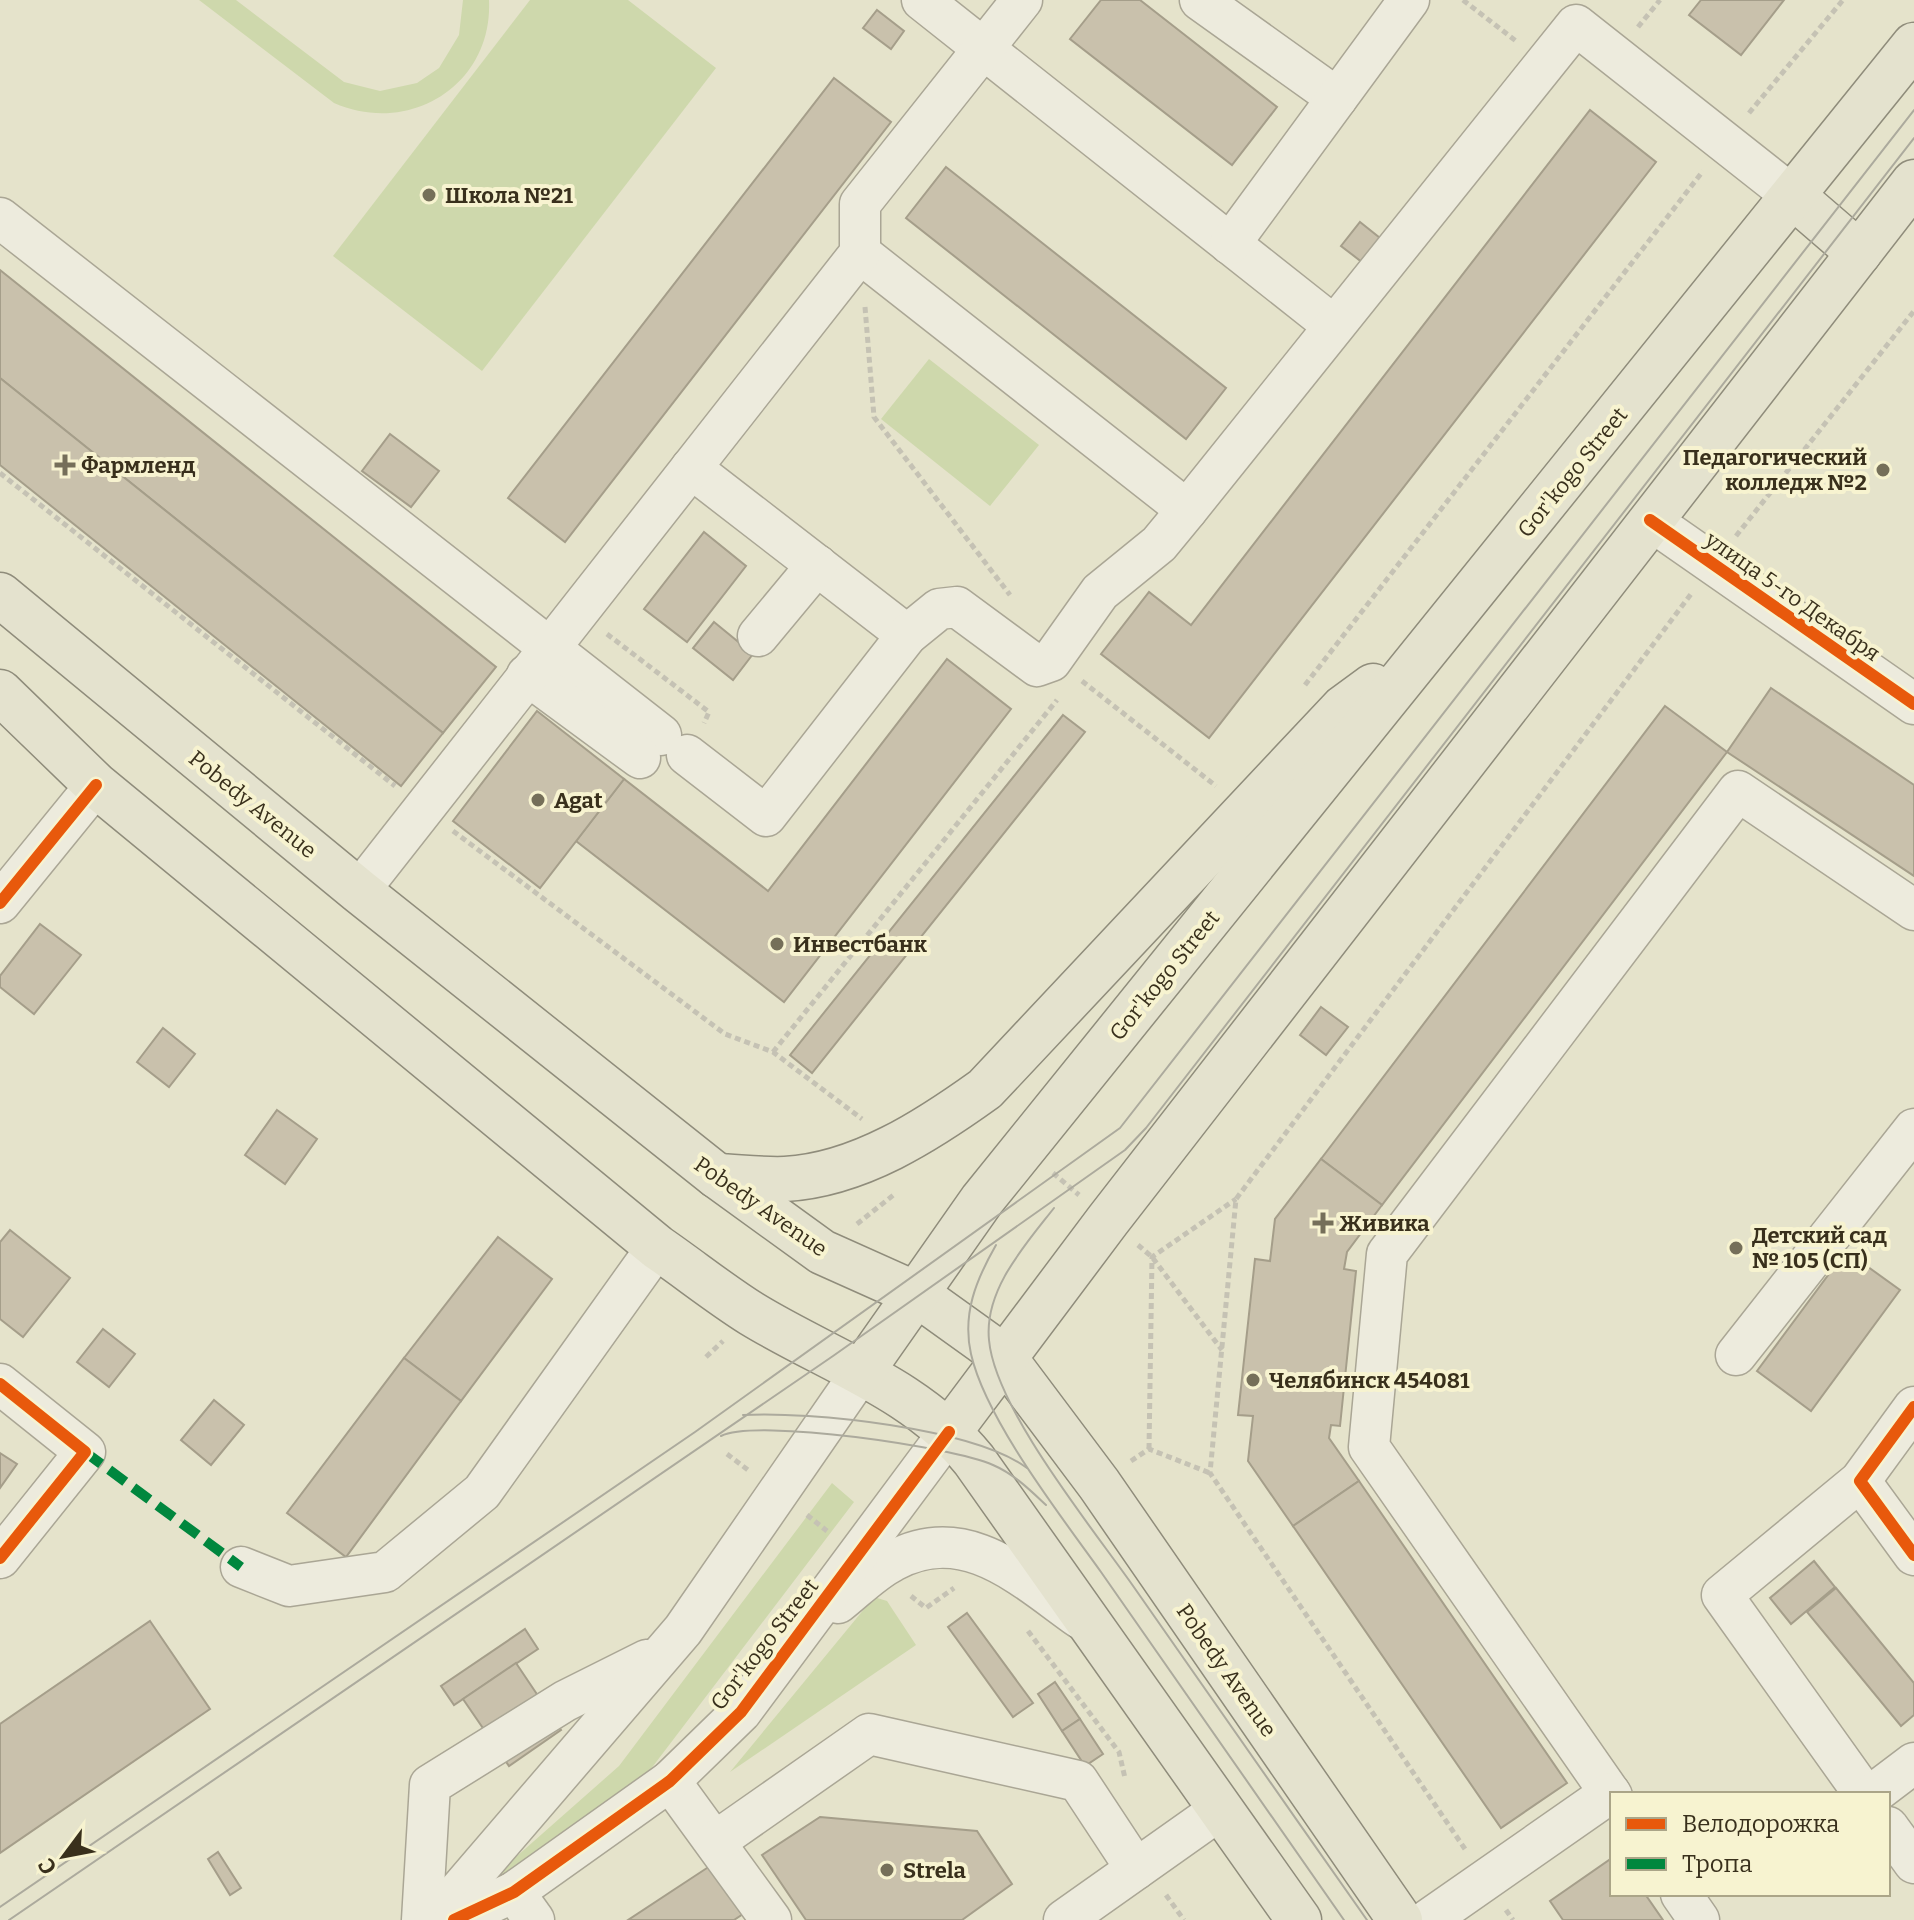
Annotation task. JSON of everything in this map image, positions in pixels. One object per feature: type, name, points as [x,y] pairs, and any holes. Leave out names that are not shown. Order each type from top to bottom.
[{"type":"main road","name":"Gor'kogo Street","points":[[862,1371],[991,1190],[1914,45]]},
{"type":"main road","name":"Gor'kogo Street","points":[[949,1432],[1003,1356],[1914,182]]},
{"type":"main road","points":[[1794,197],[1859,253]]},
{"type":"main road","name":"Pobedy Avenue","points":[[0,595],[359,891],[717,1176],[822,1252],[918,1295],[1003,1356],[1099,1484],[1400,1920]]},
{"type":"main road","points":[[717,1176],[787,1179],[841,1166],[934,1126],[985,1089],[1343,708],[1435,641]]},
{"type":"main road","points":[[0,692],[96,785],[657,1247],[753,1314],[862,1371],[949,1432],[974,1460],[1299,1920]]},
{"type":"street","points":[[922,0],[1334,326]]},
{"type":"street","points":[[359,891],[860,253],[860,204],[1022,0]]},
{"type":"street","points":[[1200,0],[1337,98]]},
{"type":"street","points":[[1230,244],[1409,0]]},
{"type":"street","points":[[0,218],[538,661],[662,749],[766,816],[907,635],[939,609],[957,607],[1037,666],[1066,666],[1100,592],[1159,544],[1576,25],[1794,197]]},
{"type":"street","points":[[860,253],[1187,510]]},
{"type":"street","points":[[691,468],[907,635]]},
{"type":"street","name":"улица 5-го Декабря","points":[[1650,520],[1909,692]]},
{"type":"street","points":[[758,636],[817,565]]},
{"type":"street","points":[[0,903],[96,785]]},
{"type":"street","points":[[1610,1793],[1369,1447],[1387,1254],[1738,791],[1914,910]]},
{"type":"street","points":[[1736,1355],[1914,1129]]},
{"type":"street","points":[[241,1567],[289,1586],[385,1572],[482,1492],[657,1247]]},
{"type":"street","name":"Gor'kogo Street","points":[[434,1920],[665,1651],[862,1371]]},
{"type":"street","points":[[0,1384],[85,1452],[0,1558]]},
{"type":"street","points":[[1863,1792],[1722,1595],[1860,1481],[1914,1407]]},
{"type":"street","name":"Gor'kogo Street","points":[[454,1920],[524,1906],[670,1781],[741,1712],[949,1432]]},
{"type":"street","points":[[1860,1481],[1914,1555]]},
{"type":"street","name":"Gor'kogo Street","points":[[800,1632],[894,1560],[947,1545],[996,1559],[1089,1625]]},
{"type":"street","points":[[422,1920],[430,1785],[565,1701],[665,1651]]},
{"type":"street","points":[[716,1841],[869,1734],[1078,1781],[1136,1869]]},
{"type":"street","points":[[1876,1792],[1914,1763]]},
{"type":"street","points":[[670,1781],[771,1920]]},
{"type":"street","points":[[1428,1920],[1610,1795]]},
{"type":"street","points":[[1064,1920],[1221,1809]]},
{"type":"street","points":[[1890,1830],[1914,1863]]},
{"type":"street","points":[[1682,1896],[1699,1920]]},
{"type":"path","points":[[1463,0],[1545,64]]},
{"type":"path","points":[[1300,691],[1725,144],[1843,0]]},
{"type":"path","points":[[860,253],[874,417],[1017,605]]},
{"type":"path","points":[[773,1052],[1066,666],[1223,791]]},
{"type":"path","points":[[1149,1449],[1152,1257],[1236,1199]]},
{"type":"path","points":[[1027,1630],[1119,1752],[1125,1780]]},
{"type":"green space","points":[[199,0],[236,0],[344,82],[380,91],[417,83],[439,68],[459,35],[463,0],[489,0],[487,30],[477,57],[462,79],[442,96],[417,107],[391,113],[363,112],[334,103]]},
{"type":"green space","points":[[530,0],[628,0],[716,68],[482,371],[333,256]]},
{"type":"green space","points":[[929,359],[1039,445],[990,506],[881,419]]},
{"type":"green space","points":[[832,1483],[854,1502],[644,1778],[474,1894],[619,1766]]},
{"type":"green space","points":[[874,1597],[887,1601],[916,1645],[730,1772]]},
{"type":"building","points":[[1101,0],[1140,0],[1277,107],[1232,165],[1070,39]]},
{"type":"building","points":[[1701,0],[1784,0],[1741,55],[1689,15]]},
{"type":"building","points":[[877,10],[904,31],[891,49],[863,28]]},
{"type":"building","points":[[834,78],[891,122],[565,542],[508,498]]},
{"type":"building","points":[[1590,110],[1656,162],[1209,738],[1101,654],[1149,592],[1191,625]]},
{"type":"building","points":[[946,167],[1226,388],[1186,439],[906,218]]},
{"type":"building","points":[[1360,222],[1385,242],[1367,266],[1341,246]]},
{"type":"building","points":[[0,270],[496,667],[443,733],[0,378]]},
{"type":"building","points":[[0,378],[443,733],[401,786],[0,465]]},
{"type":"building","points":[[390,434],[439,471],[411,507],[362,471]]},
{"type":"building","points":[[704,532],[746,566],[687,642],[644,609]]},
{"type":"building","points":[[714,622],[753,654],[733,680],[693,648]]},
{"type":"building","points":[[947,659],[1011,709],[784,1002],[576,841],[624,779],[768,891]]},
{"type":"building","points":[[1771,688],[1914,785],[1914,876],[1727,752]]},
{"type":"building","points":[[1665,706],[1727,752],[1382,1205],[1321,1159]]},
{"type":"building","name":"Agat","points":[[537,711],[624,779],[540,888],[453,821]]},
{"type":"building","points":[[1063,715],[1085,732],[812,1073],[790,1055]]},
{"type":"building","points":[[40,924],[81,955],[34,1014],[0,987],[0,976]]},
{"type":"building","points":[[1321,1007],[1348,1027],[1326,1055],[1300,1035]]},
{"type":"building","points":[[163,1028],[195,1054],[169,1087],[137,1062]]},
{"type":"building","points":[[277,1110],[317,1139],[285,1184],[245,1155]]},
{"type":"building","points":[[1321,1159],[1382,1205],[1347,1252],[1344,1269],[1356,1271],[1340,1426],[1331,1425],[1329,1438],[1359,1481],[1293,1526],[1248,1461],[1253,1416],[1238,1415],[1255,1259],[1270,1261],[1275,1219]]},
{"type":"building","points":[[10,1230],[70,1278],[23,1337],[0,1319],[0,1242]]},
{"type":"building","points":[[498,1237],[552,1279],[461,1401],[404,1358]]},
{"type":"building","points":[[1846,1251],[1900,1290],[1811,1411],[1757,1371]]},
{"type":"building","points":[[103,1329],[135,1354],[109,1387],[77,1362]]},
{"type":"building","points":[[404,1358],[461,1401],[346,1557],[287,1513]]},
{"type":"building","points":[[214,1400],[244,1425],[211,1465],[181,1440]]},
{"type":"building","points":[[0,1453],[17,1464],[0,1488]]},
{"type":"building","points":[[1359,1481],[1567,1783],[1501,1828],[1293,1526]]},
{"type":"building","points":[[1814,1561],[1835,1587],[1791,1624],[1770,1598]]},
{"type":"building","points":[[1836,1588],[1914,1683],[1914,1715],[1901,1726],[1807,1612]]},
{"type":"building","points":[[967,1613],[1033,1703],[1013,1717],[948,1627]]},
{"type":"building","points":[[150,1621],[210,1709],[0,1853],[0,1724]]},
{"type":"building","points":[[525,1629],[538,1649],[454,1705],[441,1686]]},
{"type":"building","points":[[516,1663],[561,1730],[509,1766],[463,1699]]},
{"type":"building","points":[[1055,1682],[1080,1719],[1062,1731],[1038,1694]]},
{"type":"building","points":[[1080,1719],[1103,1754],[1085,1766],[1062,1731]]},
{"type":"building","name":"Strela","points":[[820,1817],[977,1831],[1012,1884],[962,1920],[806,1920],[762,1855]]},
{"type":"building","points":[[218,1852],[241,1888],[230,1895],[208,1859]]},
{"type":"building","points":[[1610,1859],[1610,1896],[1646,1896],[1663,1920],[1563,1920],[1550,1901]]},
{"type":"building","points":[[713,1864],[746,1912],[734,1920],[628,1920]]},
{"type":"tram line","points":[[0,1907],[695,1432],[1120,1128],[1914,110]]},
{"type":"tram line","points":[[9,1920],[833,1356],[1125,1150],[1146,1128],[1914,138]]},
{"type":"tram line","points":[[1054,1208],[1009,1269],[993,1303],[989,1340],[995,1368],[1008,1398],[1070,1499],[1367,1920]]},
{"type":"tram line","points":[[996,1245],[977,1284],[968,1325],[971,1354],[992,1408],[1046,1496],[1344,1920]]},
{"type":"tram line","points":[[743,1415],[808,1416],[890,1425],[969,1442],[1002,1454],[1027,1468]]},
{"type":"tram line","points":[[721,1436],[741,1431],[773,1430],[856,1437],[939,1450],[1001,1469],[1046,1505]]},
{"type":"marked path","points":[[85,1452],[241,1567]]},
{"type":"cycle path","points":[[1650,520],[1914,704]]},
{"type":"cycle path","points":[[0,903],[96,785]]},
{"type":"cycle path","points":[[0,1384],[85,1452],[0,1558]]},
{"type":"cycle path","points":[[1914,1407],[1860,1481],[1914,1555]]},
{"type":"cycle path","points":[[454,1920],[514,1892],[670,1781],[741,1712],[949,1432]]},
{"type":"place","name":"Школа №21","points":[[429,195]]},
{"type":"place","name":"Фармленд","points":[[65,465]]},
{"type":"place","name":"Педагогический колледж №2","points":[[1883,470]]},
{"type":"place","name":"Agat","points":[[538,800]]},
{"type":"place","name":"Инвестбанк","points":[[777,944]]},
{"type":"place","name":"Живика","points":[[1323,1223]]},
{"type":"place","name":"Детский сад № 105 (СП)","points":[[1736,1248]]},
{"type":"place","name":"Челябинск 454081","points":[[1253,1380]]},
{"type":"place","name":"Strela","points":[[887,1870]]}]
